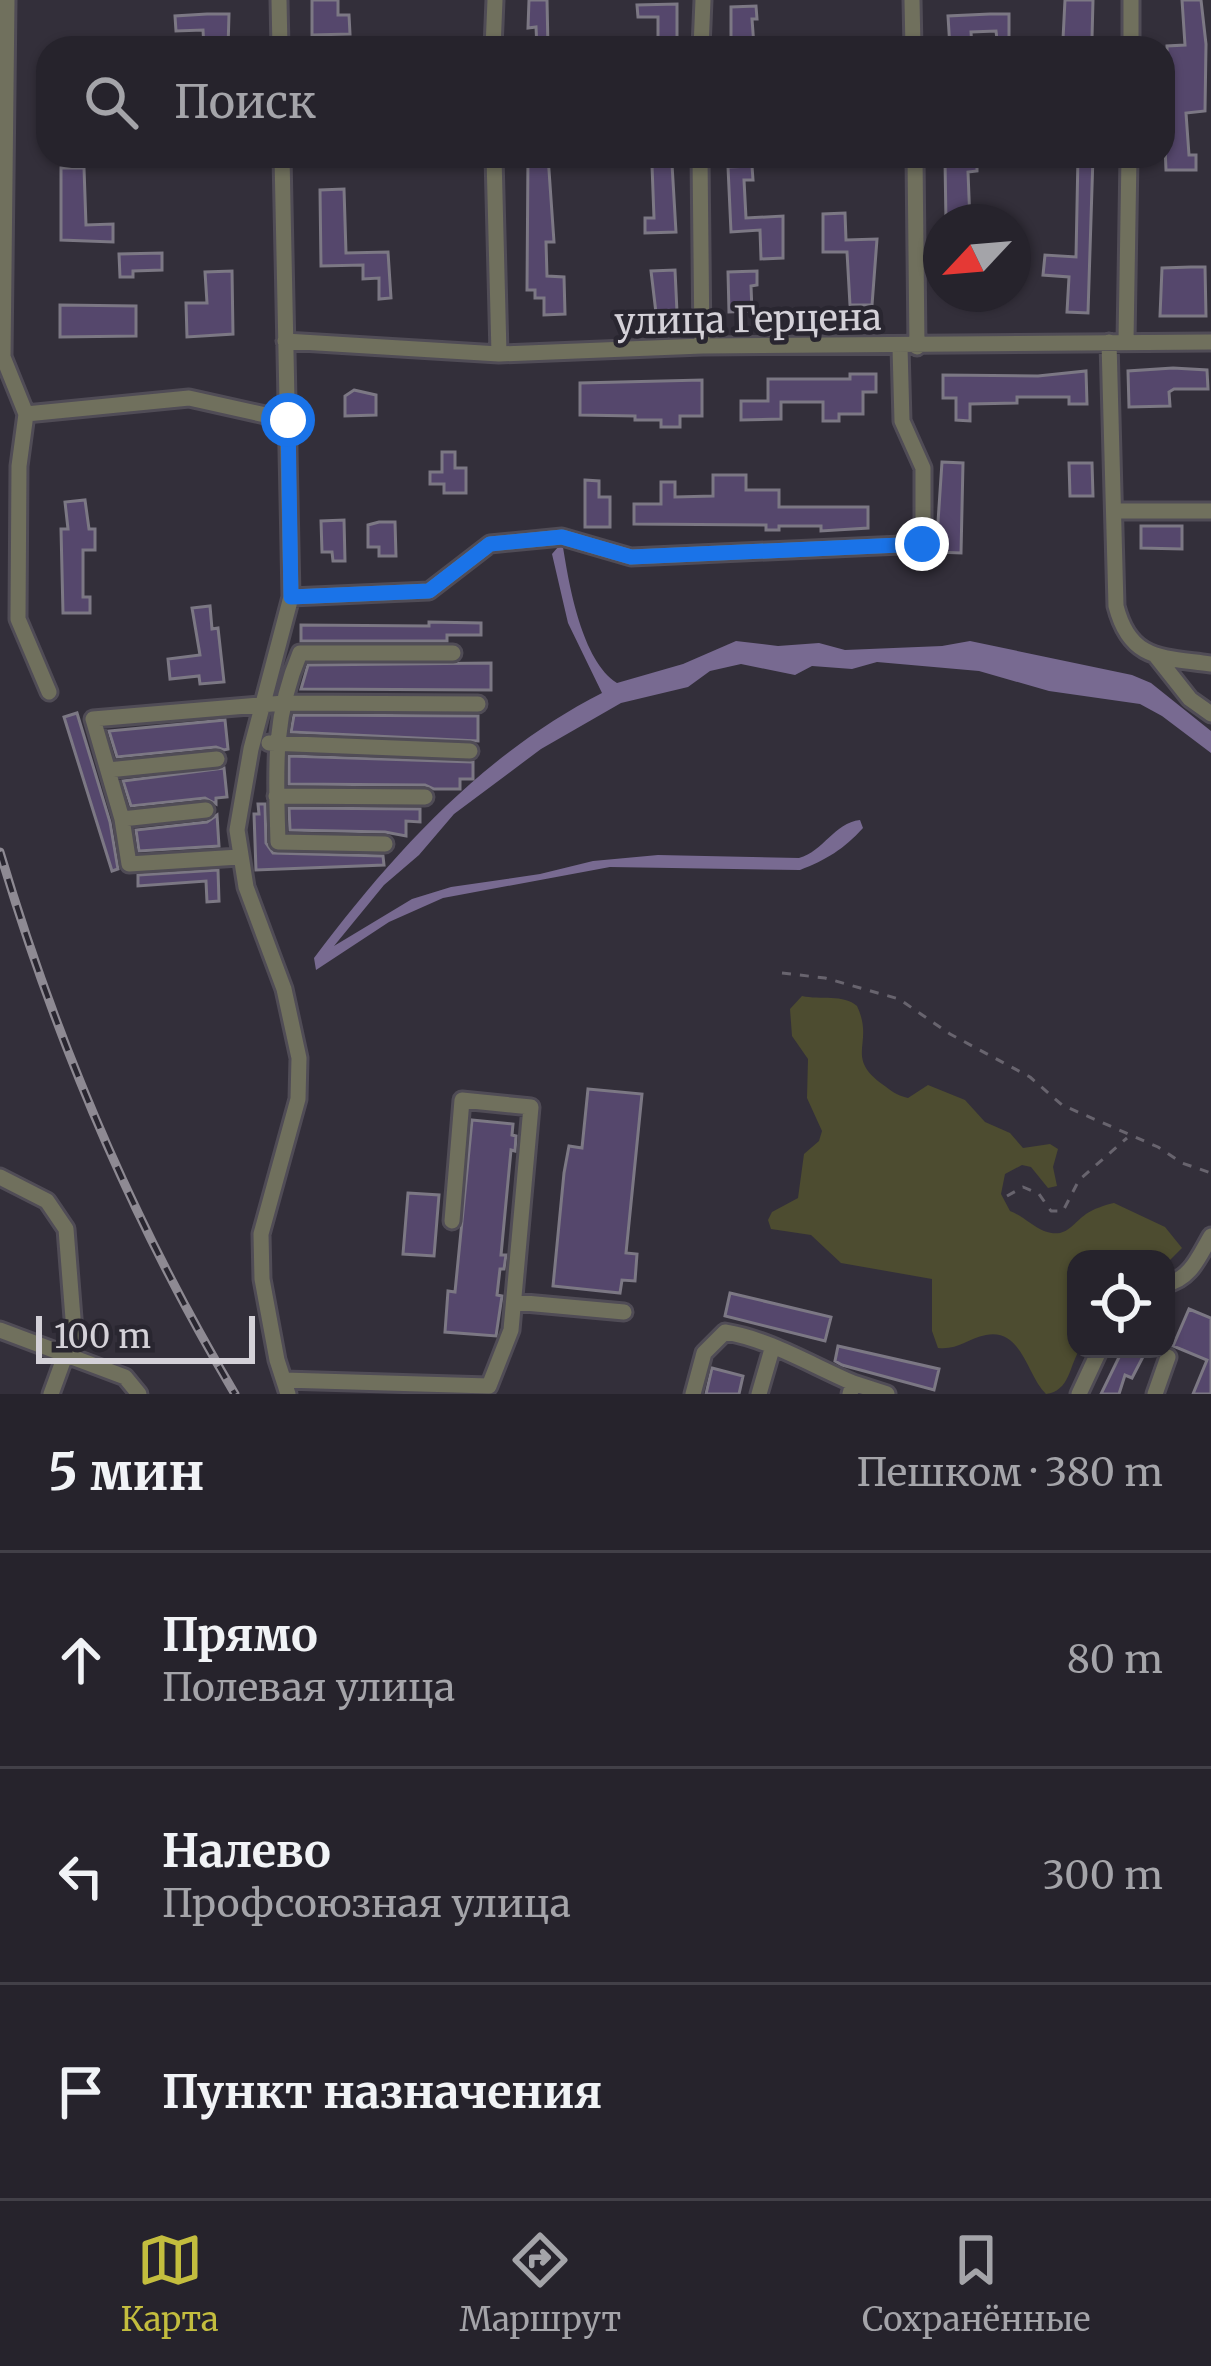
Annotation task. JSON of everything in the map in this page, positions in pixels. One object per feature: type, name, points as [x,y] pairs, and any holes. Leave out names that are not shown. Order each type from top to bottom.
[{"type":"street","points":[[7,0],[2,357],[26,414],[19,466],[18,619],[50,692]]},
{"type":"street","points":[[279,0],[280,36]]},
{"type":"street","points":[[494,36],[495,0]]},
{"type":"street","points":[[702,36],[703,0]]},
{"type":"street","points":[[912,0],[913,36]]},
{"type":"street","points":[[1131,0],[1131,36]]},
{"type":"street","points":[[282,168],[291,597],[238,808],[239,857],[284,989],[299,1058],[298,1099],[261,1234],[262,1279],[286,1387],[308,1378],[491,1390],[511,1330],[531,1107],[462,1100],[452,1221]]},
{"type":"street","points":[[494,168],[499,354]]},
{"type":"street","points":[[700,168],[702,346]]},
{"type":"street","points":[[291,597],[429,591],[490,544],[562,537],[631,557],[922,544],[923,468],[902,421],[914,168]]},
{"type":"street","points":[[1128,168],[1118,342],[1116,606],[1122,631],[1138,648],[1156,656],[1211,664]]},
{"type":"street","name":"улица Герцена","points":[[285,341],[499,354],[702,346],[1211,342]]},
{"type":"street","points":[[26,414],[189,398],[288,420]]},
{"type":"street","points":[[1114,511],[1211,511]]},
{"type":"street","points":[[385,844],[278,842],[275,745],[300,653],[453,653]]},
{"type":"street","points":[[1156,656],[1190,699],[1211,713]]},
{"type":"street","points":[[239,857],[129,864],[122,819],[93,719],[284,703],[478,704]]},
{"type":"street","points":[[254,739],[275,745],[470,751]]},
{"type":"street","points":[[108,770],[217,759]]},
{"type":"street","points":[[277,796],[425,797]]},
{"type":"street","points":[[122,819],[206,810]]},
{"type":"street","points":[[0,1177],[47,1201],[66,1229],[74,1330],[51,1394]]},
{"type":"street","points":[[1175,1282],[1191,1270],[1211,1236]]},
{"type":"street","points":[[514,1302],[624,1312]]},
{"type":"street","points":[[0,1330],[125,1377],[139,1394]]},
{"type":"street","points":[[693,1394],[704,1353],[725,1332],[754,1337],[851,1388],[886,1394]]},
{"type":"street","points":[[759,1394],[772,1349]]},
{"type":"street","points":[[1079,1394],[1096,1358]]},
{"type":"street","points":[[1155,1394],[1168,1358]]},
{"type":"path","points":[[782,973],[825,978],[898,999],[950,1034],[1030,1077],[1062,1105],[1211,1173]]},
{"type":"path","points":[[1007,1196],[1022,1187],[1039,1194],[1051,1211],[1063,1211],[1078,1180],[1128,1136]]},
{"type":"shaded area","points":[[563,547],[586,640],[617,683],[683,664],[736,641],[778,646],[819,643],[845,650],[970,641],[1151,683],[1211,731],[1211,753],[1140,704],[1049,691],[979,671],[877,662],[852,669],[812,666],[795,675],[741,664],[710,671],[688,687],[621,703],[541,749],[454,814],[419,855],[384,885],[334,946],[412,899],[451,887],[593,861],[658,855],[799,858],[843,826],[860,820],[863,828],[842,848],[800,870],[610,867],[443,898],[389,922],[316,970],[314,958],[344,919],[443,809],[518,745],[602,693],[568,623],[552,554]]},
{"type":"shaded area","points":[[802,996],[852,1002],[862,1019],[865,1065],[894,1092],[908,1098],[928,1085],[965,1100],[985,1122],[1010,1133],[1023,1148],[1050,1144],[1058,1149],[1053,1167],[1057,1186],[1048,1188],[1031,1167],[1022,1165],[1005,1174],[1001,1194],[1010,1211],[1044,1231],[1058,1233],[1089,1212],[1114,1203],[1165,1227],[1182,1248],[1175,1255],[1175,1250],[1067,1250],[1067,1358],[1076,1358],[1060,1388],[1046,1394],[1016,1346],[998,1335],[938,1348],[932,1331],[932,1279],[841,1263],[811,1235],[771,1229],[772,1212],[798,1198],[804,1154],[819,1141],[822,1131],[807,1098],[808,1059],[792,1036],[790,1009]]},
{"type":"building","points":[[312,0],[338,0],[338,15],[349,15],[350,34],[312,35]]},
{"type":"building","points":[[529,0],[547,0],[548,36],[536,36],[536,27],[528,28]]},
{"type":"building","points":[[1065,0],[1093,0],[1092,36],[1063,36]]},
{"type":"building","points":[[1182,0],[1201,0],[1205,111],[1186,113],[1189,155],[1196,155],[1196,170],[1166,170],[1175,168],[1175,46],[1185,45]]},
{"type":"building","points":[[677,4],[677,36],[658,36],[658,17],[638,17],[637,5]]},
{"type":"building","points":[[756,6],[753,36],[731,36],[731,7]]},
{"type":"building","points":[[229,14],[228,36],[176,31],[175,16]]},
{"type":"building","points":[[1009,14],[1009,36],[997,36],[996,31],[949,36],[948,16]]},
{"type":"building","points":[[61,168],[84,168],[86,225],[113,224],[113,242],[61,240]]},
{"type":"building","points":[[528,168],[549,168],[554,242],[546,242],[547,276],[564,277],[565,314],[544,315],[544,298],[535,298],[535,290],[527,290]]},
{"type":"building","points":[[652,168],[672,168],[676,232],[645,233],[645,218],[654,218]]},
{"type":"building","points":[[728,168],[752,168],[753,180],[744,180],[746,218],[783,216],[783,258],[761,259],[760,230],[731,232]]},
{"type":"building","points":[[945,168],[977,168],[968,172],[969,204],[946,204]]},
{"type":"building","points":[[1078,168],[1093,168],[1088,313],[1067,312],[1069,277],[1043,275],[1045,255],[1076,257]]},
{"type":"building","points":[[344,189],[346,253],[388,252],[391,298],[379,299],[379,278],[363,279],[363,265],[321,266],[320,190]]},
{"type":"building","points":[[845,213],[846,240],[877,239],[872,305],[850,305],[847,252],[823,252],[823,214]]},
{"type":"building","points":[[162,253],[162,270],[133,271],[133,277],[120,277],[119,254]]},
{"type":"building","points":[[1205,267],[1206,316],[1160,316],[1162,268]]},
{"type":"building","points":[[675,270],[677,312],[656,313],[651,271]]},
{"type":"building","points":[[232,271],[233,334],[187,337],[186,303],[207,303],[205,272]]},
{"type":"building","points":[[757,271],[757,285],[751,286],[752,311],[729,312],[728,272]]},
{"type":"building","points":[[60,305],[136,306],[136,336],[60,337]]},
{"type":"building","points":[[1207,370],[1208,389],[1174,389],[1169,392],[1170,406],[1129,407],[1128,371]]},
{"type":"building","points":[[1086,371],[1087,404],[1069,404],[1069,397],[1017,397],[1017,403],[970,404],[970,421],[956,420],[956,398],[943,398],[943,375],[1038,376]]},
{"type":"building","points":[[850,374],[876,374],[876,392],[863,392],[863,414],[839,414],[839,421],[823,421],[823,402],[781,402],[781,419],[741,420],[741,401],[768,401],[768,379],[850,379]]},
{"type":"building","points":[[702,380],[702,416],[680,416],[680,427],[661,427],[661,420],[635,420],[635,416],[580,415],[580,383]]},
{"type":"building","points":[[354,390],[376,395],[376,415],[345,416],[345,396]]},
{"type":"building","points":[[442,452],[455,452],[455,468],[466,468],[466,493],[444,493],[444,484],[430,484],[430,472],[442,472]]},
{"type":"building","points":[[942,462],[963,463],[961,553],[936,552]]},
{"type":"building","points":[[1069,463],[1092,463],[1093,496],[1070,496]]},
{"type":"building","points":[[713,475],[746,475],[746,490],[779,490],[779,507],[868,507],[868,528],[821,531],[821,526],[766,530],[766,525],[634,524],[634,504],[661,504],[661,482],[675,482],[675,497],[713,496]]},
{"type":"building","points":[[585,480],[599,481],[599,497],[610,497],[610,527],[585,527]]},
{"type":"building","points":[[85,500],[89,529],[95,529],[95,550],[83,550],[83,597],[90,597],[90,613],[63,613],[65,502]]},
{"type":"building","points":[[344,520],[345,561],[333,561],[332,552],[322,552],[321,521]]},
{"type":"building","points":[[395,522],[396,556],[379,556],[379,547],[368,547],[368,525]]},
{"type":"building","points":[[1141,526],[1182,526],[1182,549],[1141,548]]},
{"type":"building","points":[[210,606],[212,629],[218,628],[224,682],[200,684],[199,676],[170,679],[168,659],[200,655],[192,608]]},
{"type":"building","points":[[429,622],[481,623],[481,635],[447,635],[447,641],[301,641],[301,625],[429,626]]},
{"type":"building","points":[[491,663],[491,690],[301,689],[308,665]]},
{"type":"building","points":[[77,713],[110,822],[118,869],[112,871],[64,717]]},
{"type":"building","points":[[294,715],[478,716],[478,741],[291,732]]},
{"type":"building","points":[[225,720],[228,749],[224,750],[117,757],[109,731]]},
{"type":"building","points":[[289,756],[473,762],[473,779],[460,779],[460,789],[289,784]]},
{"type":"building","points":[[224,768],[227,797],[216,798],[216,804],[205,798],[131,806],[123,781]]},
{"type":"building","points":[[258,804],[265,804],[266,843],[273,853],[383,856],[384,865],[256,870],[254,814],[259,814]]},
{"type":"building","points":[[289,808],[420,809],[420,822],[406,821],[406,836],[290,830]]},
{"type":"building","points":[[217,815],[219,846],[139,851],[136,830],[207,822]]},
{"type":"building","points":[[218,870],[219,901],[207,902],[206,881],[138,886],[138,875]]},
{"type":"building","points":[[588,1089],[642,1094],[626,1253],[637,1254],[635,1281],[622,1280],[620,1293],[553,1286],[564,1173],[569,1146],[582,1148]]},
{"type":"building","points":[[472,1120],[513,1124],[512,1135],[516,1136],[496,1336],[445,1332],[448,1291],[455,1292]]},
{"type":"building","points":[[408,1193],[439,1195],[434,1256],[403,1254]]},
{"type":"building","points":[[730,1293],[831,1317],[825,1341],[725,1316]]},
{"type":"building","points":[[1189,1309],[1211,1318],[1211,1394],[1193,1394],[1207,1360],[1175,1347]]},
{"type":"building","points":[[838,1346],[939,1369],[934,1390],[842,1365],[835,1361]]},
{"type":"building","points":[[1119,1358],[1142,1358],[1132,1378],[1125,1375],[1119,1394],[1101,1394]]},
{"type":"building","points":[[712,1368],[743,1376],[739,1394],[706,1394]]},
{"type":"railway","points":[[0,852],[46,993],[101,1130],[164,1264],[235,1394]]},
{"type":"route","points":[[288,420],[291,597],[429,591],[490,544],[562,537],[631,557],[922,544]]}]
